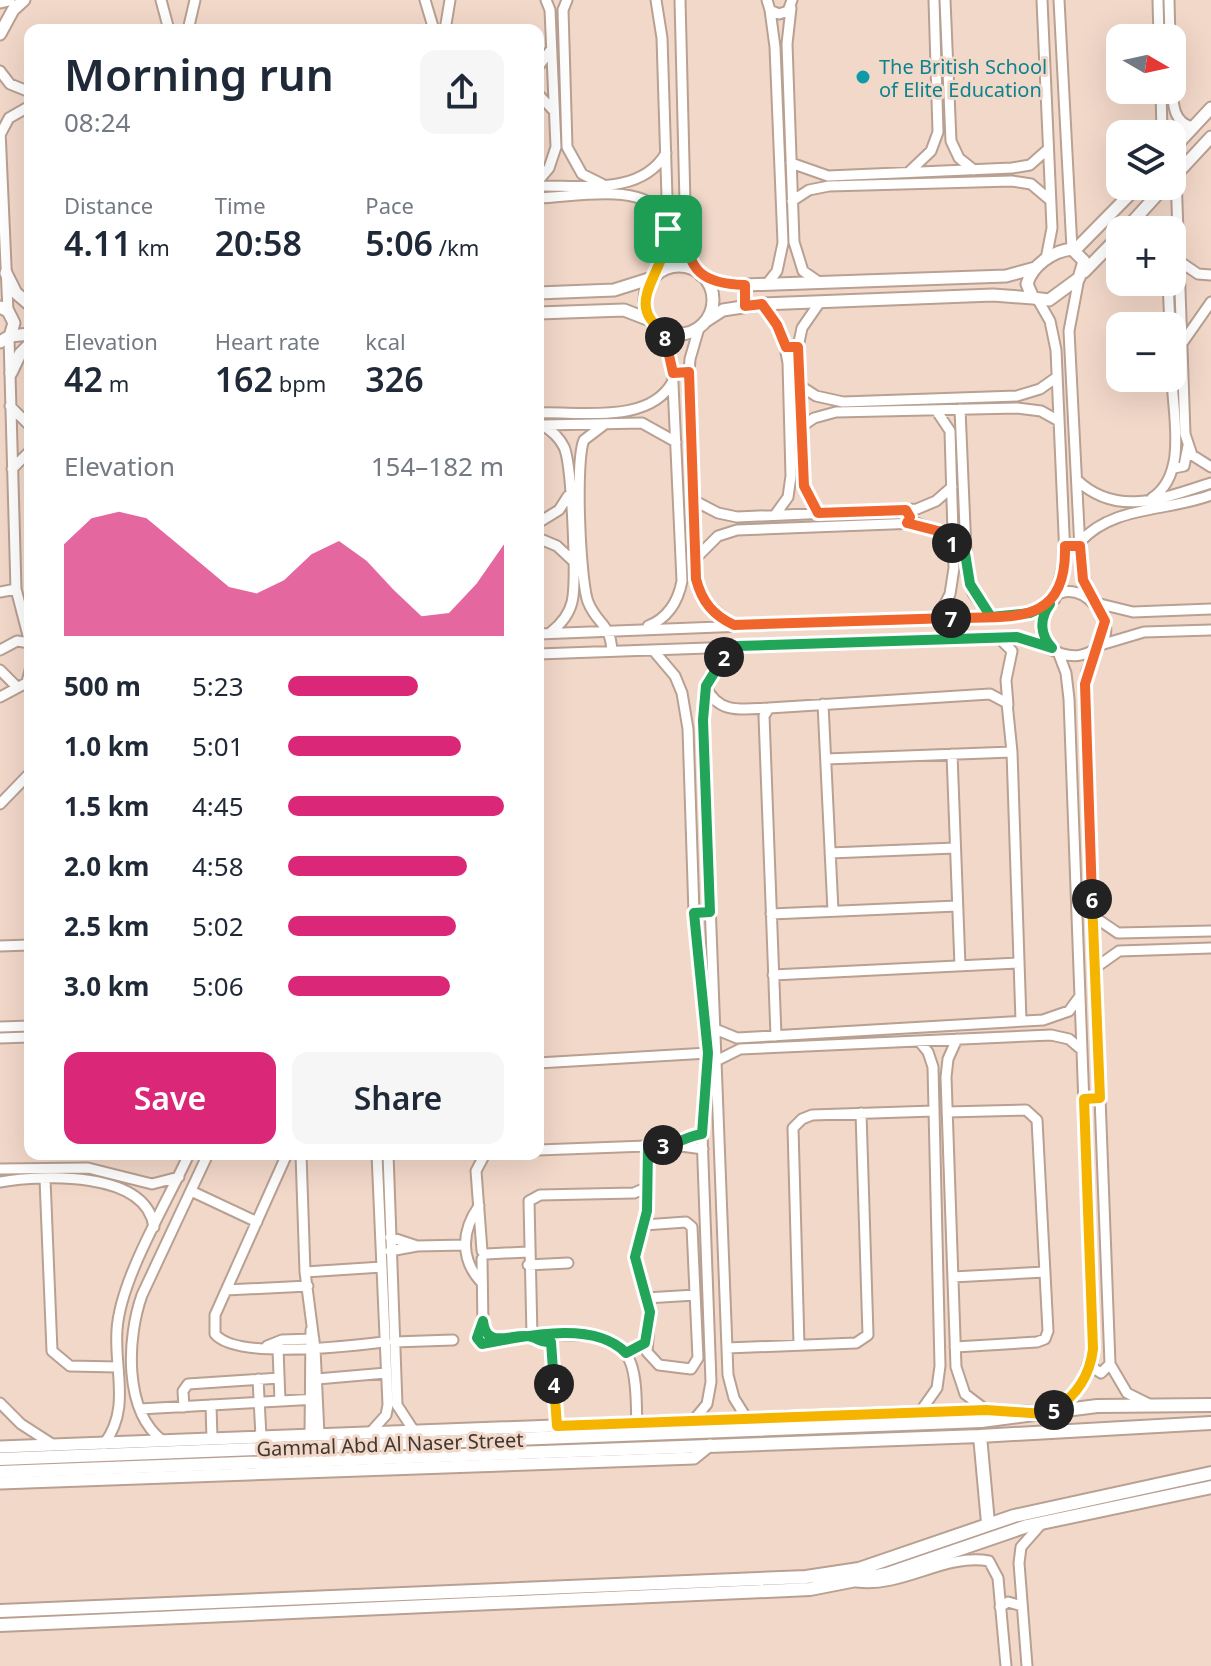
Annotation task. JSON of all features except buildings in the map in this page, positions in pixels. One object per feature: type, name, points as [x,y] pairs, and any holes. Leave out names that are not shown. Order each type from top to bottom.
[{"type":"main road","name":"Gammal Abd Al Naser Street","points":[[0,1472],[99,1474],[266,1467],[445,1448],[472,1441],[981,1421],[1106,1406],[1211,1405]]},
{"type":"main road","points":[[1106,1406],[1109,1422],[1126,1427]]},
{"type":"main road","points":[[1052,1413],[1086,1418],[1087,1429]]},
{"type":"main road","points":[[787,1417],[804,1427]]},
{"type":"main road","points":[[663,1433],[674,1422]]},
{"type":"main road","name":"Gammal Abd Al Naser Street","points":[[0,1459],[710,1445],[980,1436],[1211,1423]]},
{"type":"main road","points":[[472,1441],[479,1429]]},
{"type":"main road","points":[[980,1436],[988,1523]]},
{"type":"main road","points":[[0,1611],[677,1589],[806,1577],[859,1569],[988,1523],[1211,1473]]},
{"type":"main road","points":[[677,1589],[785,1592],[857,1582],[1043,1522],[1211,1487]]},
{"type":"main road","points":[[0,1625],[652,1590]]},
{"type":"street","points":[[0,2],[9,0]]},
{"type":"street","points":[[0,34],[6,20],[24,0]]},
{"type":"street","points":[[161,0],[167,24]]},
{"type":"street","points":[[189,24],[195,0]]},
{"type":"street","points":[[425,0],[433,24]]},
{"type":"street","points":[[445,24],[450,0]]},
{"type":"street","points":[[650,320],[645,294],[666,253],[668,224],[662,38],[656,0]]},
{"type":"street","points":[[680,0],[678,38],[687,254],[713,297],[689,372],[696,579],[699,591],[713,612],[734,625]]},
{"type":"street","points":[[909,172],[931,151],[938,132],[934,0]]},
{"type":"street","points":[[945,0],[950,133],[954,150],[974,170]]},
{"type":"street","points":[[1042,0],[1051,239],[1046,259]]},
{"type":"street","points":[[1059,0],[1067,203],[1074,250],[1083,258],[1069,331],[1080,544],[1083,580],[1105,627],[1087,671],[1085,697],[1110,1364],[1127,1393],[1154,1405]]},
{"type":"street","points":[[1158,0],[1159,24]]},
{"type":"street","points":[[1169,0],[1170,24]]},
{"type":"street","points":[[768,4],[784,14],[792,3]]},
{"type":"street","points":[[792,3],[787,44],[794,242],[803,271],[819,282]]},
{"type":"street","points":[[767,284],[777,271],[783,243],[775,47],[768,4]]},
{"type":"street","points":[[544,175],[561,147],[565,5],[548,5],[554,111],[561,147],[582,174],[602,184]]},
{"type":"street","points":[[662,38],[672,35],[678,38]]},
{"type":"street","points":[[544,59],[552,48]]},
{"type":"street","points":[[0,71],[10,84],[24,90]]},
{"type":"street","points":[[544,100],[554,111]]},
{"type":"street","points":[[1162,104],[1162,120]]},
{"type":"street","points":[[1174,104],[1181,122],[1193,127]]},
{"type":"street","points":[[1186,135],[1211,108]]},
{"type":"street","points":[[11,373],[6,339],[14,323],[5,310],[0,133],[9,118],[24,109]]},
{"type":"street","points":[[1162,111],[1168,115],[1174,110]]},
{"type":"street","points":[[938,132],[944,136],[950,133]]},
{"type":"street","points":[[1186,164],[1211,137]]},
{"type":"street","points":[[792,201],[828,181],[909,172],[1012,168],[1030,165],[1048,149]]},
{"type":"street","points":[[544,184],[625,183],[649,175],[666,153]]},
{"type":"street","points":[[791,163],[828,181],[1012,181],[1039,188],[1050,202],[1061,206],[1067,203]]},
{"type":"street","points":[[1012,168],[1016,173],[1012,181]]},
{"type":"street","points":[[625,183],[628,189],[625,195]]},
{"type":"street","points":[[544,198],[625,195],[649,201],[674,232],[685,229]]},
{"type":"street","points":[[1110,1364],[1101,1373],[1095,1371],[1091,1362],[1068,687],[1055,650],[1042,630],[1043,616],[1063,579],[1065,546],[1054,332],[1027,284],[1035,268],[1046,259],[1074,250],[1125,200]]},
{"type":"street","points":[[1139,216],[1153,200]]},
{"type":"street","points":[[1102,225],[1106,239]]},
{"type":"street","points":[[783,243],[789,247],[794,242]]},
{"type":"street","points":[[544,313],[634,312],[662,330],[677,335],[703,324],[723,310],[762,304],[993,295],[1036,299],[1055,297],[1106,251]]},
{"type":"street","points":[[1186,264],[1198,274],[1211,275]]},
{"type":"street","points":[[544,293],[624,289],[683,266],[723,283],[745,285],[992,276],[1035,268]]},
{"type":"street","points":[[6,273],[16,293],[24,300]]},
{"type":"street","points":[[992,276],[996,284],[993,295]]},
{"type":"street","points":[[745,285],[745,306]]},
{"type":"street","points":[[602,291],[602,310]]},
{"type":"street","points":[[818,513],[807,496],[803,476],[798,347],[802,328],[820,302]]},
{"type":"street","points":[[1186,339],[1211,302]]},
{"type":"street","points":[[762,304],[777,325],[786,347],[791,476],[788,497],[775,515]]},
{"type":"street","points":[[639,629],[665,616],[674,606],[682,581],[673,377],[662,330]]},
{"type":"street","points":[[1054,332],[1069,331]]},
{"type":"street","points":[[786,347],[798,347]]},
{"type":"street","points":[[24,350],[11,373],[6,398],[16,589],[24,620]]},
{"type":"street","points":[[544,413],[634,410],[654,404],[673,377],[689,372]]},
{"type":"street","points":[[801,427],[836,407],[1017,396],[1040,389],[1057,377]]},
{"type":"street","points":[[799,385],[836,407],[936,410],[1017,408],[1041,411],[1059,421]]},
{"type":"street","points":[[1147,501],[1165,488],[1174,468],[1172,392]]},
{"type":"street","points":[[1174,468],[1184,466],[1188,446],[1185,392]]},
{"type":"street","points":[[1017,396],[1017,408]]},
{"type":"street","points":[[6,398],[24,419]]},
{"type":"street","points":[[960,409],[965,553],[970,584],[991,617]]},
{"type":"street","points":[[634,410],[635,423]]},
{"type":"street","points":[[936,410],[950,431],[953,549],[950,594],[938,618]]},
{"type":"street","points":[[544,426],[635,423],[660,431],[676,442]]},
{"type":"street","points":[[605,424],[584,440],[573,466],[569,493],[572,560],[588,603],[610,630],[612,651]]},
{"type":"street","points":[[544,429],[563,446],[573,466],[578,580],[569,612],[550,633]]},
{"type":"street","points":[[1188,446],[1199,461],[1211,467]]},
{"type":"street","points":[[12,469],[24,457]]},
{"type":"street","points":[[791,476],[797,481],[803,476]]},
{"type":"street","points":[[1077,480],[1124,510],[1211,495]]},
{"type":"street","points":[[1065,546],[1080,544],[1104,521],[1124,510],[1211,483]]},
{"type":"street","points":[[693,500],[718,513],[737,517],[906,510],[936,501],[952,487]]},
{"type":"street","points":[[544,519],[559,510],[569,493]]},
{"type":"street","points":[[906,510],[910,517],[907,523]]},
{"type":"street","points":[[737,517],[734,522],[737,530]]},
{"type":"street","points":[[695,559],[718,536],[737,530],[907,523],[938,531],[953,549],[965,553]]},
{"type":"street","points":[[544,541],[557,546],[572,560]]},
{"type":"street","points":[[682,581],[690,583],[696,579]]},
{"type":"street","points":[[0,592],[16,589]]},
{"type":"street","points":[[544,634],[991,617],[1030,613],[1075,593],[1133,612],[1211,609]]},
{"type":"street","points":[[544,654],[997,638],[1026,639],[1078,656],[1096,646],[1144,632],[1211,630]]},
{"type":"street","points":[[997,638],[1008,643],[1012,651],[1006,680],[1012,752],[1021,1021]]},
{"type":"street","points":[[0,650],[17,641],[24,642]]},
{"type":"street","points":[[693,1421],[710,1393],[711,1365],[702,1134],[715,1029],[703,720],[706,686],[716,666],[737,646]]},
{"type":"street","points":[[653,650],[675,676],[687,721],[694,913],[712,1057],[727,1363],[734,1398],[747,1419]]},
{"type":"street","points":[[0,670],[17,687]]},
{"type":"street","points":[[0,697],[24,684]]},
{"type":"street","points":[[706,686],[713,699],[730,710],[990,694],[1002,698],[1009,707]]},
{"type":"street","points":[[823,704],[833,911]]},
{"type":"street","points":[[769,708],[764,721],[776,1036]]},
{"type":"street","points":[[687,721],[703,720]]},
{"type":"street","points":[[826,759],[1012,752]]},
{"type":"street","points":[[952,754],[960,966]]},
{"type":"street","points":[[0,804],[24,779]]},
{"type":"street","points":[[1074,839],[1090,839]]},
{"type":"street","points":[[830,853],[955,848]]},
{"type":"street","points":[[771,914],[957,906]]},
{"type":"street","points":[[694,913],[710,912]]},
{"type":"street","points":[[1093,916],[1118,933],[1211,931]]},
{"type":"street","points":[[0,946],[24,945]]},
{"type":"street","points":[[1095,968],[1119,951],[1211,948]]},
{"type":"street","points":[[773,975],[1019,963]]},
{"type":"street","points":[[715,1029],[737,1038],[1043,1020],[1069,1011],[1080,996]]},
{"type":"street","points":[[1042,1035],[1046,1028],[1043,1020]]},
{"type":"street","points":[[0,1027],[24,1026]]},
{"type":"street","points":[[882,1029],[883,1042]]},
{"type":"street","points":[[544,1063],[712,1057],[737,1049],[1042,1035],[1069,1039],[1082,1050]]},
{"type":"street","points":[[0,1038],[24,1037]]},
{"type":"street","points":[[737,1038],[734,1042],[737,1049]]},
{"type":"street","points":[[957,1039],[947,1066],[956,1367],[965,1394],[986,1410]]},
{"type":"street","points":[[919,1041],[928,1052],[933,1067],[940,1366],[937,1388],[920,1412]]},
{"type":"street","points":[[933,1067],[939,1063],[947,1066]]},
{"type":"street","points":[[1084,1099],[1100,1098]]},
{"type":"street","points":[[947,1112],[1020,1109],[1035,1116],[1045,1272],[1045,1339],[955,1347]]},
{"type":"street","points":[[799,1345],[791,1135],[797,1123],[807,1116],[934,1111]]},
{"type":"street","points":[[727,1348],[858,1343],[868,1335],[861,1113]]},
{"type":"street","points":[[674,1145],[684,1138],[702,1134]]},
{"type":"street","points":[[544,1150],[674,1145],[703,1149]]},
{"type":"street","points":[[644,1225],[686,1222],[691,1225],[696,1366],[673,1369],[659,1365],[648,1355],[645,1343],[650,1319],[635,1257],[644,1225],[648,1193],[648,1146]]},
{"type":"street","points":[[104,1444],[119,1416],[120,1310],[186,1160]]},
{"type":"street","points":[[163,1441],[148,1428],[140,1409],[134,1373],[133,1331],[137,1309],[205,1160]]},
{"type":"street","points":[[284,1160],[213,1321],[215,1334],[225,1343],[278,1349],[311,1341]]},
{"type":"street","points":[[301,1160],[314,1435]]},
{"type":"street","points":[[370,1433],[386,1415],[392,1396],[377,1160]]},
{"type":"street","points":[[388,1160],[390,1251],[386,1373],[400,1414],[414,1431],[445,1448],[479,1429],[986,1410],[1052,1413],[1073,1395],[1091,1362]]},
{"type":"street","points":[[482,1160],[476,1171],[486,1333],[497,1339],[532,1336],[541,1342],[553,1338],[602,1337],[626,1353],[632,1363],[637,1423]]},
{"type":"street","points":[[0,1169],[88,1168],[152,1184],[179,1177]]},
{"type":"street","points":[[45,1179],[52,1351],[70,1366],[134,1373]]},
{"type":"street","points":[[0,1182],[90,1179],[130,1193],[145,1203],[155,1228]]},
{"type":"street","points":[[935,1180],[950,1180]]},
{"type":"street","points":[[191,1191],[257,1222]]},
{"type":"street","points":[[532,1336],[526,1209],[532,1198],[648,1193]]},
{"type":"street","points":[[479,1206],[468,1224],[465,1250],[482,1283]]},
{"type":"street","points":[[162,1212],[177,1220]]},
{"type":"street","points":[[705,1219],[722,1218]]},
{"type":"street","points":[[390,1237],[417,1246],[465,1250],[482,1255],[528,1252]]},
{"type":"street","points":[[390,1251],[417,1246]]},
{"type":"street","points":[[528,1265],[568,1263]]},
{"type":"street","points":[[305,1272],[382,1267]]},
{"type":"street","points":[[953,1277],[1045,1272]]},
{"type":"street","points":[[226,1290],[308,1286]]},
{"type":"street","points":[[646,1298],[695,1295]]},
{"type":"street","points":[[553,1338],[557,1426]]},
{"type":"street","points":[[267,1346],[282,1340],[453,1340]]},
{"type":"street","points":[[311,1341],[317,1379],[313,1399]]},
{"type":"street","points":[[626,1353],[645,1343]]},
{"type":"street","points":[[278,1349],[280,1401]]},
{"type":"street","points":[[632,1363],[648,1355]]},
{"type":"street","points":[[711,1365],[720,1370],[727,1363]]},
{"type":"street","points":[[940,1366],[948,1373],[956,1367]]},
{"type":"street","points":[[317,1379],[386,1373]]},
{"type":"street","points":[[184,1407],[183,1391],[188,1384],[279,1378]]},
{"type":"street","points":[[258,1379],[261,1437]]},
{"type":"street","points":[[140,1409],[313,1399]]},
{"type":"street","points":[[0,1403],[21,1424],[55,1446]]},
{"type":"street","points":[[211,1405],[212,1439]]},
{"type":"street","points":[[0,1445],[55,1446],[414,1431]]},
{"type":"street","points":[[0,1483],[99,1474]]},
{"type":"street","points":[[1027,1666],[1020,1589],[1021,1547],[1043,1522]]},
{"type":"street","points":[[857,1582],[885,1584],[973,1559],[994,1566],[1006,1666]]},
{"type":"street","points":[[999,1590],[1020,1589]]},
{"type":"street","points":[[1000,1607],[1013,1602],[1022,1606]]},
{"type":"place","name":"The British School of Elite Education","points":[[863,77]]},
{"type":"route","points":[[668,229],[666,253],[645,294],[646,312],[662,330],[667,341],[673,373],[679,370],[689,372],[696,579],[699,591],[713,612],[734,625],[991,617],[1020,615],[1030,613],[1040,609],[1050,604],[1055,599],[1063,579],[1065,546],[1080,546],[1083,580],[1103,614],[1105,627],[1091,659],[1085,684],[1100,1098],[1084,1099],[1093,1349],[1081,1385],[1064,1404],[1050,1413],[986,1410],[557,1426],[551,1342],[537,1341],[532,1336],[503,1339],[497,1339],[493,1338],[486,1333],[483,1321],[478,1341],[484,1344],[497,1339],[539,1333],[591,1336],[611,1340],[626,1353],[645,1343],[650,1312],[635,1267],[635,1257],[647,1211],[648,1146],[674,1145],[689,1136],[702,1134],[708,1053],[694,913],[710,912],[703,720],[706,686],[716,666],[737,646],[1017,637],[1052,648],[1042,630],[1043,616],[1050,604],[1030,613],[991,617],[973,593],[965,553],[961,556],[953,554],[953,544],[938,531],[917,523],[907,523],[910,517],[906,510],[818,513],[804,486],[798,347],[786,347],[777,325],[762,304],[745,306],[745,285],[723,283],[701,275],[687,254],[685,229],[674,232],[668,229]]}]
